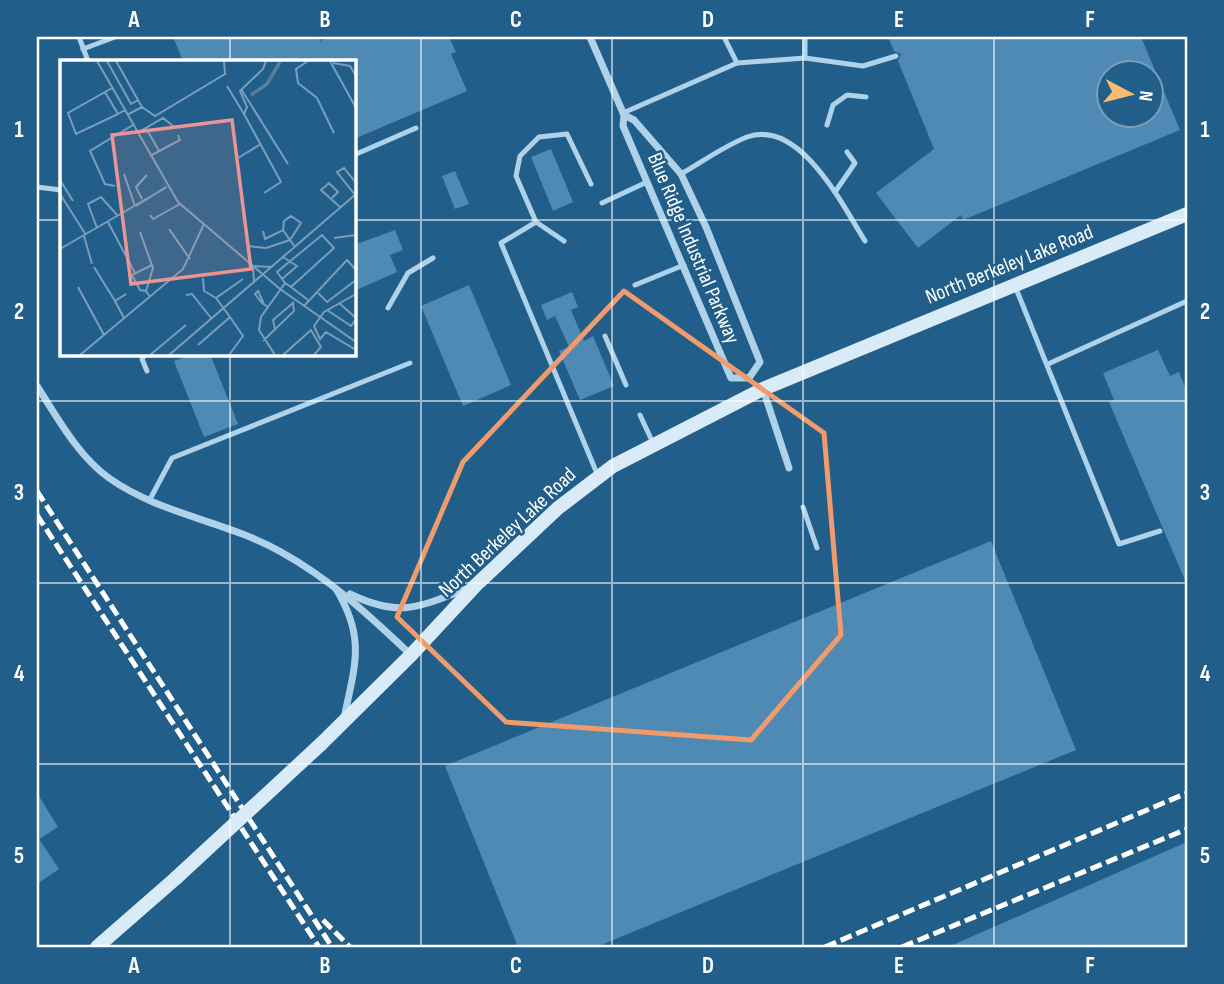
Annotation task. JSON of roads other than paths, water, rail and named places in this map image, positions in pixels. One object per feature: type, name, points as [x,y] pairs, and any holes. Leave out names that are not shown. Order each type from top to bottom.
[{"type":"street","name":"Blue Ridge Industrial Parkway","points":[[590,37],[624,114],[623,126],[731,378],[748,378],[760,362],[706,227],[681,174],[634,120],[624,114]]},
{"type":"street","name":"North Berkeley Lake Road","points":[[97,947],[176,878],[343,723],[411,655],[475,585],[558,508],[598,477],[653,443],[759,391],[1187,214]]},
{"type":"street","points":[[748,378],[759,391],[789,468]]},
{"type":"street","points":[[37,386],[73,440],[107,477],[148,501],[280,551],[359,605],[411,655]]},
{"type":"street","points":[[333,586],[379,608],[409,608],[475,585]]},
{"type":"street","points":[[333,586],[350,613],[357,649],[343,723]]},
{"type":"lane","points":[[79,37],[88,60]]},
{"type":"lane","points":[[83,49],[115,37]]},
{"type":"lane","points":[[724,37],[737,63]]},
{"type":"lane","points":[[805,37],[805,58]]},
{"type":"lane","points":[[624,114],[737,63],[805,58],[863,66],[896,56]]},
{"type":"lane","points":[[827,125],[833,105],[847,95],[866,97]]},
{"type":"lane","points":[[355,155],[416,128]]},
{"type":"lane","points":[[564,241],[536,222],[516,176],[520,156],[539,137],[568,134],[591,184]]},
{"type":"lane","points":[[681,174],[750,136],[779,138],[801,149],[835,192],[864,241]]},
{"type":"lane","points":[[835,192],[855,163],[847,152]]},
{"type":"lane","points":[[601,203],[647,182]]},
{"type":"lane","points":[[37,187],[60,190]]},
{"type":"lane","points":[[536,222],[500,243],[598,477]]},
{"type":"lane","points":[[388,307],[408,273],[433,258]]},
{"type":"lane","points":[[635,285],[684,265]]},
{"type":"lane","points":[[1014,285],[1119,544],[1160,531]]},
{"type":"lane","points":[[1048,364],[1187,302]]},
{"type":"lane","points":[[605,336],[626,385]]},
{"type":"lane","points":[[145,355],[142,359],[147,371]]},
{"type":"lane","points":[[148,501],[172,458],[410,363]]},
{"type":"lane","points":[[640,415],[653,443]]},
{"type":"lane","points":[[803,507],[817,548]]},
{"type":"railway","points":[[37,491],[332,947]]},
{"type":"railway","points":[[37,515],[319,947]]},
{"type":"railway","points":[[825,947],[1187,793]]},
{"type":"railway","points":[[902,947],[1187,829]]},
{"type":"railway","points":[[323,920],[350,947]]}]
